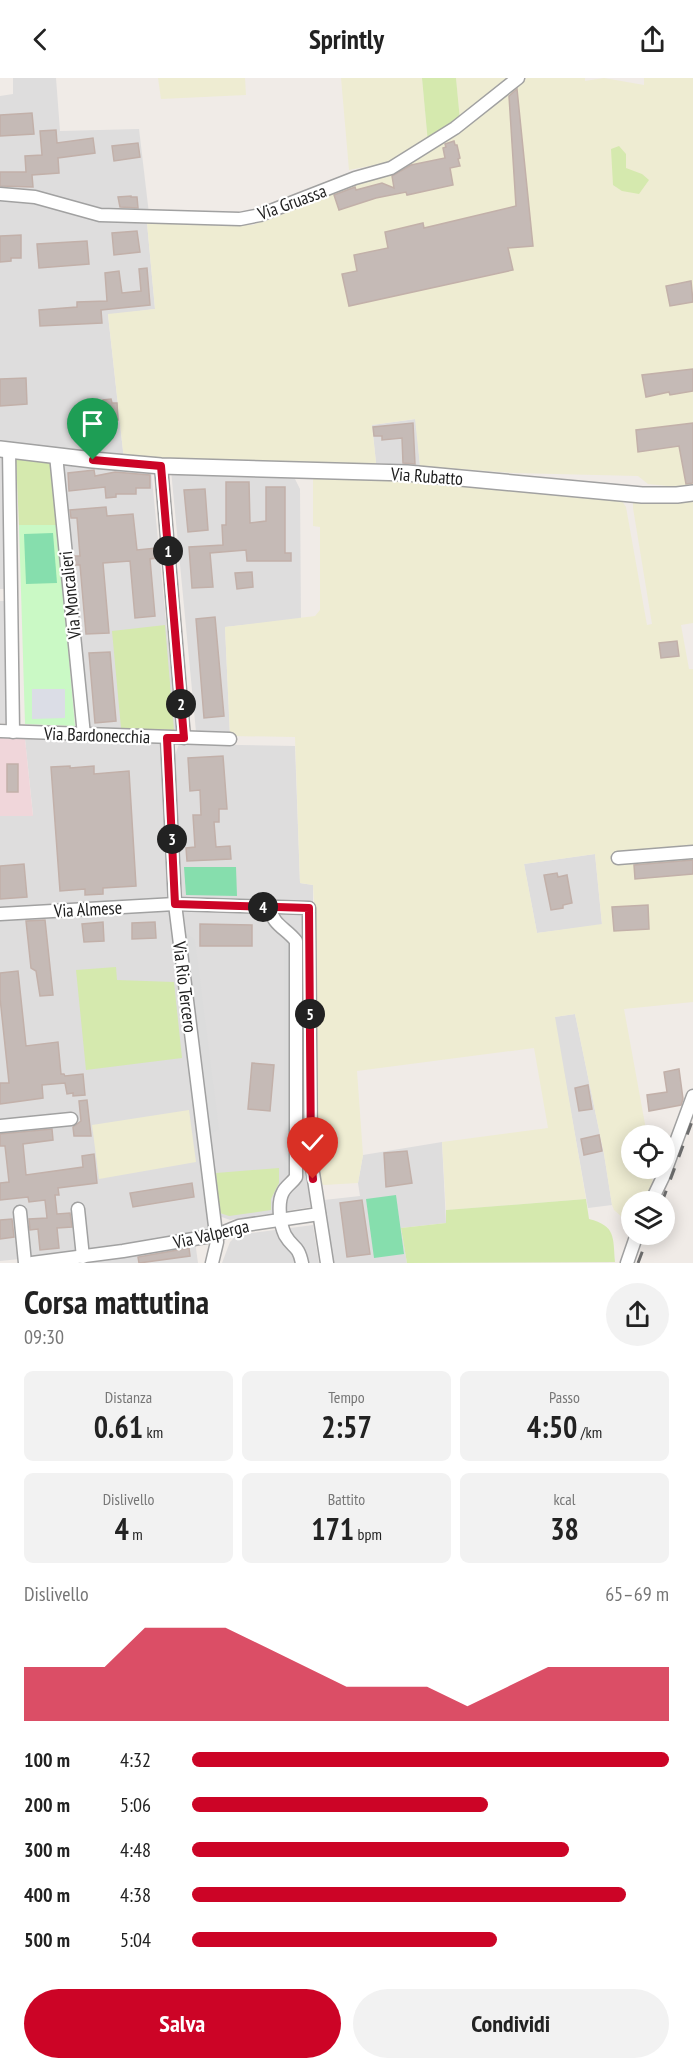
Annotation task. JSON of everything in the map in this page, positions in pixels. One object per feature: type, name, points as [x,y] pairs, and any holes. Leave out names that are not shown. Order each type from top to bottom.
[{"type":"street","name":"Via Gruassa","points":[[0,194],[35,197],[100,215],[240,219],[260,215],[356,178],[390,168],[455,128],[518,78]]},
{"type":"street","name":"Via Rubatto","points":[[4,449],[161,466],[407,473],[635,495],[661,496],[693,493]]},
{"type":"street","points":[[4,449],[6,596],[13,732]]},
{"type":"street","name":"Via Moncalieri","points":[[56,455],[84,735]]},
{"type":"street","points":[[161,466],[184,738]]},
{"type":"street","name":"Via Bardonecchia","points":[[0,731],[230,739]]},
{"type":"street","name":"Via Rio Tercero","points":[[167,738],[175,904],[217,1242],[212,1263]]},
{"type":"street","points":[[618,858],[693,852]]},
{"type":"street","name":"Via Almese","points":[[0,914],[175,904],[309,908],[311,1160],[320,1214]]},
{"type":"street","points":[[270,907],[276,924],[296,940],[296,1177],[283,1192],[280,1205],[285,1234],[299,1250],[302,1263]]},
{"type":"street","points":[[656,1191],[693,1096]]},
{"type":"street","points":[[0,1126],[71,1119]]},
{"type":"street","points":[[78,1209],[83,1257]]},
{"type":"street","points":[[20,1212],[25,1263]]},
{"type":"street","points":[[320,1214],[327,1263]]},
{"type":"street","name":"Via Valperga","points":[[32,1263],[70,1260],[216,1235],[238,1226],[320,1214]]},
{"type":"street","points":[[627,1263],[633,1245]]},
{"type":"shaded area","points":[[13,78],[56,78],[60,131],[139,129],[149,214],[126,214],[0,190],[0,96],[13,94]]},
{"type":"shaded area","points":[[158,78],[245,78],[246,95],[161,99]]},
{"type":"shaded area","points":[[341,78],[422,78],[428,143],[386,163],[349,170]]},
{"type":"shaded area","points":[[456,78],[513,78],[460,120]]},
{"type":"shaded area","points":[[527,78],[585,78],[585,81],[604,78],[644,85],[644,78],[693,78],[693,486],[687,488],[648,484],[638,476],[512,473],[420,466],[415,419],[372,425],[376,463],[280,465],[124,460],[108,314],[155,309],[147,223],[253,225],[313,199],[409,163],[449,140]]},
{"type":"shaded area","points":[[0,200],[36,204],[99,219],[147,223],[155,309],[108,315],[124,460],[0,440]]},
{"type":"shaded area","points":[[416,419],[420,466],[376,463],[372,425]]},
{"type":"shaded area","points":[[0,454],[4,454],[7,589],[0,589]]},
{"type":"shaded area","points":[[62,460],[151,469],[177,733],[88,730]]},
{"type":"shaded area","points":[[171,470],[294,477],[300,489],[301,619],[225,627],[230,736],[196,732]]},
{"type":"shaded area","points":[[313,476],[399,479],[620,498],[626,507],[647,625],[652,624],[633,500],[693,498],[693,623],[681,625],[689,669],[693,669],[693,1002],[624,1009],[645,1125],[621,1125],[621,1179],[652,1179],[653,1185],[650,1191],[621,1191],[621,1216],[612,1205],[604,1154],[575,1014],[555,1017],[586,1199],[446,1210],[442,1142],[548,1128],[534,1048],[357,1071],[363,1155],[358,1183],[324,1185],[319,1183],[316,1159],[317,958],[313,885],[300,883],[295,737],[230,736],[225,627],[315,616],[320,610],[320,527],[313,526]],"holes":[[[595,854],[602,924],[537,933],[524,864]]]},
{"type":"shaded area","points":[[0,601],[5,601],[9,723],[0,723]]},
{"type":"shaded area","points":[[32,689],[65,689],[65,718],[32,719]]},
{"type":"shaded area","points":[[0,738],[25,739],[33,816],[0,816]]},
{"type":"shaded area","points":[[25,739],[160,743],[163,752],[171,899],[0,908],[0,816],[33,815]]},
{"type":"shaded area","points":[[179,744],[295,746],[300,883],[313,885],[313,902],[190,902],[182,898],[174,758]]},
{"type":"shaded area","points":[[595,854],[602,925],[537,933],[524,864]]},
{"type":"shaded area","points":[[170,909],[210,1233],[136,1247],[0,1261],[0,917]]},
{"type":"shaded area","points":[[182,912],[302,912],[307,1183],[311,1207],[230,1220],[219,1216]]},
{"type":"shaded area","points":[[186,933],[195,940],[219,1129],[211,1134]]},
{"type":"shaded area","points":[[284,936],[291,942],[292,1175],[284,1175]]},
{"type":"shaded area","points":[[575,1014],[604,1154],[612,1205],[588,1208],[554,1017]]},
{"type":"shaded area","points":[[189,1110],[196,1162],[99,1179],[92,1125]]},
{"type":"shaded area","points":[[442,1142],[446,1223],[401,1228],[407,1263],[333,1263],[324,1200],[360,1196],[358,1183],[363,1155]]},
{"type":"shaded area","points":[[313,1225],[319,1263],[222,1263],[230,1242],[237,1235]]},
{"type":"shaded area","points":[[195,1241],[198,1263],[22,1263]]},
{"type":"green space","points":[[422,78],[456,78],[460,120],[428,143]]},
{"type":"green space","points":[[619,146],[626,154],[626,168],[642,174],[649,180],[639,194],[622,191],[613,185],[611,149]]},
{"type":"green space","points":[[16,459],[53,462],[57,525],[19,525]]},
{"type":"green space","points":[[19,525],[57,525],[75,726],[25,724]]},
{"type":"green space","points":[[53,533],[57,583],[26,584],[24,534]]},
{"type":"green space","points":[[165,625],[174,730],[121,728],[112,631]]},
{"type":"green space","points":[[184,867],[236,867],[237,896],[186,895]]},
{"type":"green space","points":[[116,967],[117,980],[174,982],[182,1058],[86,1070],[76,970]]},
{"type":"green space","points":[[279,1168],[279,1183],[271,1199],[271,1210],[229,1216],[220,1213],[216,1173]]},
{"type":"green space","points":[[396,1195],[404,1254],[374,1258],[366,1199]]},
{"type":"green space","points":[[586,1199],[589,1219],[609,1229],[613,1239],[615,1262],[407,1263],[401,1228],[446,1223],[446,1210]]},
{"type":"building","points":[[517,89],[533,246],[508,248],[513,270],[349,306],[342,274],[357,271],[354,255],[388,248],[385,232],[423,223],[424,228],[516,206],[509,96]]},
{"type":"building","points":[[32,113],[34,134],[0,136],[0,115]]},
{"type":"building","points":[[56,130],[57,143],[93,138],[95,153],[58,158],[59,173],[32,175],[33,187],[0,186],[0,172],[26,172],[25,156],[42,155],[40,131]]},
{"type":"building","points":[[454,141],[457,145],[460,166],[450,168],[453,185],[407,195],[406,192],[376,198],[339,210],[334,195],[355,187],[356,190],[382,183],[394,188],[392,176],[411,165],[445,158],[443,148],[446,147],[445,144]]},
{"type":"building","points":[[138,143],[140,157],[114,161],[112,146]]},
{"type":"building","points":[[118,197],[137,197],[138,208],[120,207]]},
{"type":"building","points":[[137,231],[140,252],[114,255],[112,233]]},
{"type":"building","points":[[21,235],[21,258],[11,258],[11,261],[0,262],[0,236]]},
{"type":"building","points":[[87,241],[89,264],[39,268],[37,244]]},
{"type":"building","points":[[147,268],[150,305],[101,310],[102,323],[40,326],[39,310],[77,307],[77,302],[107,301],[105,273],[119,271],[122,293],[141,291],[139,269]]},
{"type":"building","points":[[691,281],[693,302],[670,306],[666,286]]},
{"type":"building","points":[[693,369],[693,391],[670,395],[669,392],[646,397],[642,375]]},
{"type":"building","points":[[26,378],[27,404],[0,406],[0,379]]},
{"type":"building","points":[[111,399],[112,403],[117,403],[118,420],[100,422],[99,404],[103,404],[103,400]]},
{"type":"building","points":[[413,423],[415,464],[403,463],[402,438],[382,440],[382,436],[374,436],[373,427]]},
{"type":"building","points":[[693,423],[693,483],[686,484],[679,446],[638,452],[636,430]]},
{"type":"building","points":[[94,470],[95,476],[115,472],[150,475],[150,488],[136,488],[136,494],[116,494],[116,497],[106,498],[105,487],[69,491],[68,473]]},
{"type":"building","points":[[226,482],[249,482],[250,523],[266,521],[266,487],[285,487],[285,553],[291,553],[291,561],[247,561],[246,550],[210,553],[213,587],[192,588],[189,547],[223,545],[222,525],[226,525]]},
{"type":"building","points":[[205,489],[208,530],[188,532],[184,490]]},
{"type":"building","points":[[106,507],[107,516],[133,514],[137,550],[156,548],[157,558],[150,559],[155,616],[135,618],[130,561],[103,563],[109,633],[86,634],[80,565],[75,565],[74,556],[80,556],[77,518],[71,518],[70,510]]},
{"type":"building","points":[[252,572],[253,587],[237,589],[235,573]]},
{"type":"building","points":[[215,617],[224,716],[204,718],[196,619]]},
{"type":"building","points":[[677,641],[679,656],[661,658],[659,643]]},
{"type":"building","points":[[110,652],[116,721],[95,723],[89,653]]},
{"type":"building","points":[[223,756],[227,809],[219,809],[219,822],[214,822],[216,847],[230,846],[231,859],[187,861],[186,848],[195,847],[193,815],[201,815],[200,790],[190,791],[188,758]]},
{"type":"building","points":[[7,764],[18,764],[18,792],[7,792]]},
{"type":"building","points":[[70,766],[70,768],[94,766],[94,774],[129,771],[136,886],[103,888],[103,894],[85,895],[85,889],[60,891],[51,767]]},
{"type":"building","points":[[693,860],[693,874],[635,879],[634,865]]},
{"type":"building","points":[[24,864],[27,897],[0,899],[0,866]]},
{"type":"building","points":[[557,873],[558,877],[567,875],[572,903],[563,905],[563,908],[551,910],[544,875]]},
{"type":"building","points":[[648,905],[649,929],[614,931],[612,907]]},
{"type":"building","points":[[45,920],[53,995],[40,996],[36,971],[31,968],[26,921]]},
{"type":"building","points":[[103,922],[104,941],[84,942],[82,924]]},
{"type":"building","points":[[155,922],[156,938],[132,939],[132,923]]},
{"type":"building","points":[[200,924],[252,925],[252,946],[200,946]]},
{"type":"building","points":[[18,971],[26,1046],[58,1042],[61,1074],[65,1076],[83,1074],[85,1095],[67,1094],[65,1083],[42,1085],[43,1098],[0,1104],[0,1083],[9,1083],[0,998],[0,973]]},
{"type":"building","points":[[252,1063],[274,1065],[270,1111],[248,1109]]},
{"type":"building","points":[[679,1069],[683,1099],[681,1105],[649,1111],[647,1095],[667,1092],[664,1072]]},
{"type":"building","points":[[588,1085],[592,1109],[579,1111],[575,1088]]},
{"type":"building","points":[[87,1100],[91,1136],[74,1136],[73,1127],[81,1121],[79,1101]]},
{"type":"building","points":[[52,1129],[53,1140],[23,1144],[26,1175],[83,1167],[82,1156],[94,1154],[97,1183],[58,1188],[59,1195],[55,1195],[57,1214],[70,1213],[72,1227],[57,1228],[59,1248],[40,1250],[38,1229],[30,1230],[29,1219],[47,1218],[45,1200],[29,1202],[28,1197],[0,1200],[0,1183],[9,1182],[5,1146],[0,1146],[0,1134]]},
{"type":"building","points":[[599,1135],[602,1151],[584,1155],[581,1139]]},
{"type":"building","points":[[407,1151],[412,1183],[386,1187],[384,1153]]},
{"type":"building","points":[[192,1183],[194,1197],[133,1207],[130,1193]]},
{"type":"building","points":[[362,1200],[370,1254],[347,1257],[340,1203]]},
{"type":"building","points":[[12,1219],[14,1237],[0,1239],[0,1220]]},
{"type":"building","points":[[189,1248],[190,1256],[139,1263],[138,1257]]},
{"type":"railway","points":[[666,1191],[693,1119]]},
{"type":"railway","points":[[638,1263],[645,1245]]},
{"type":"route","points":[[93,460],[161,466],[184,738],[167,738],[175,904],[309,908],[313,1179]]}]
